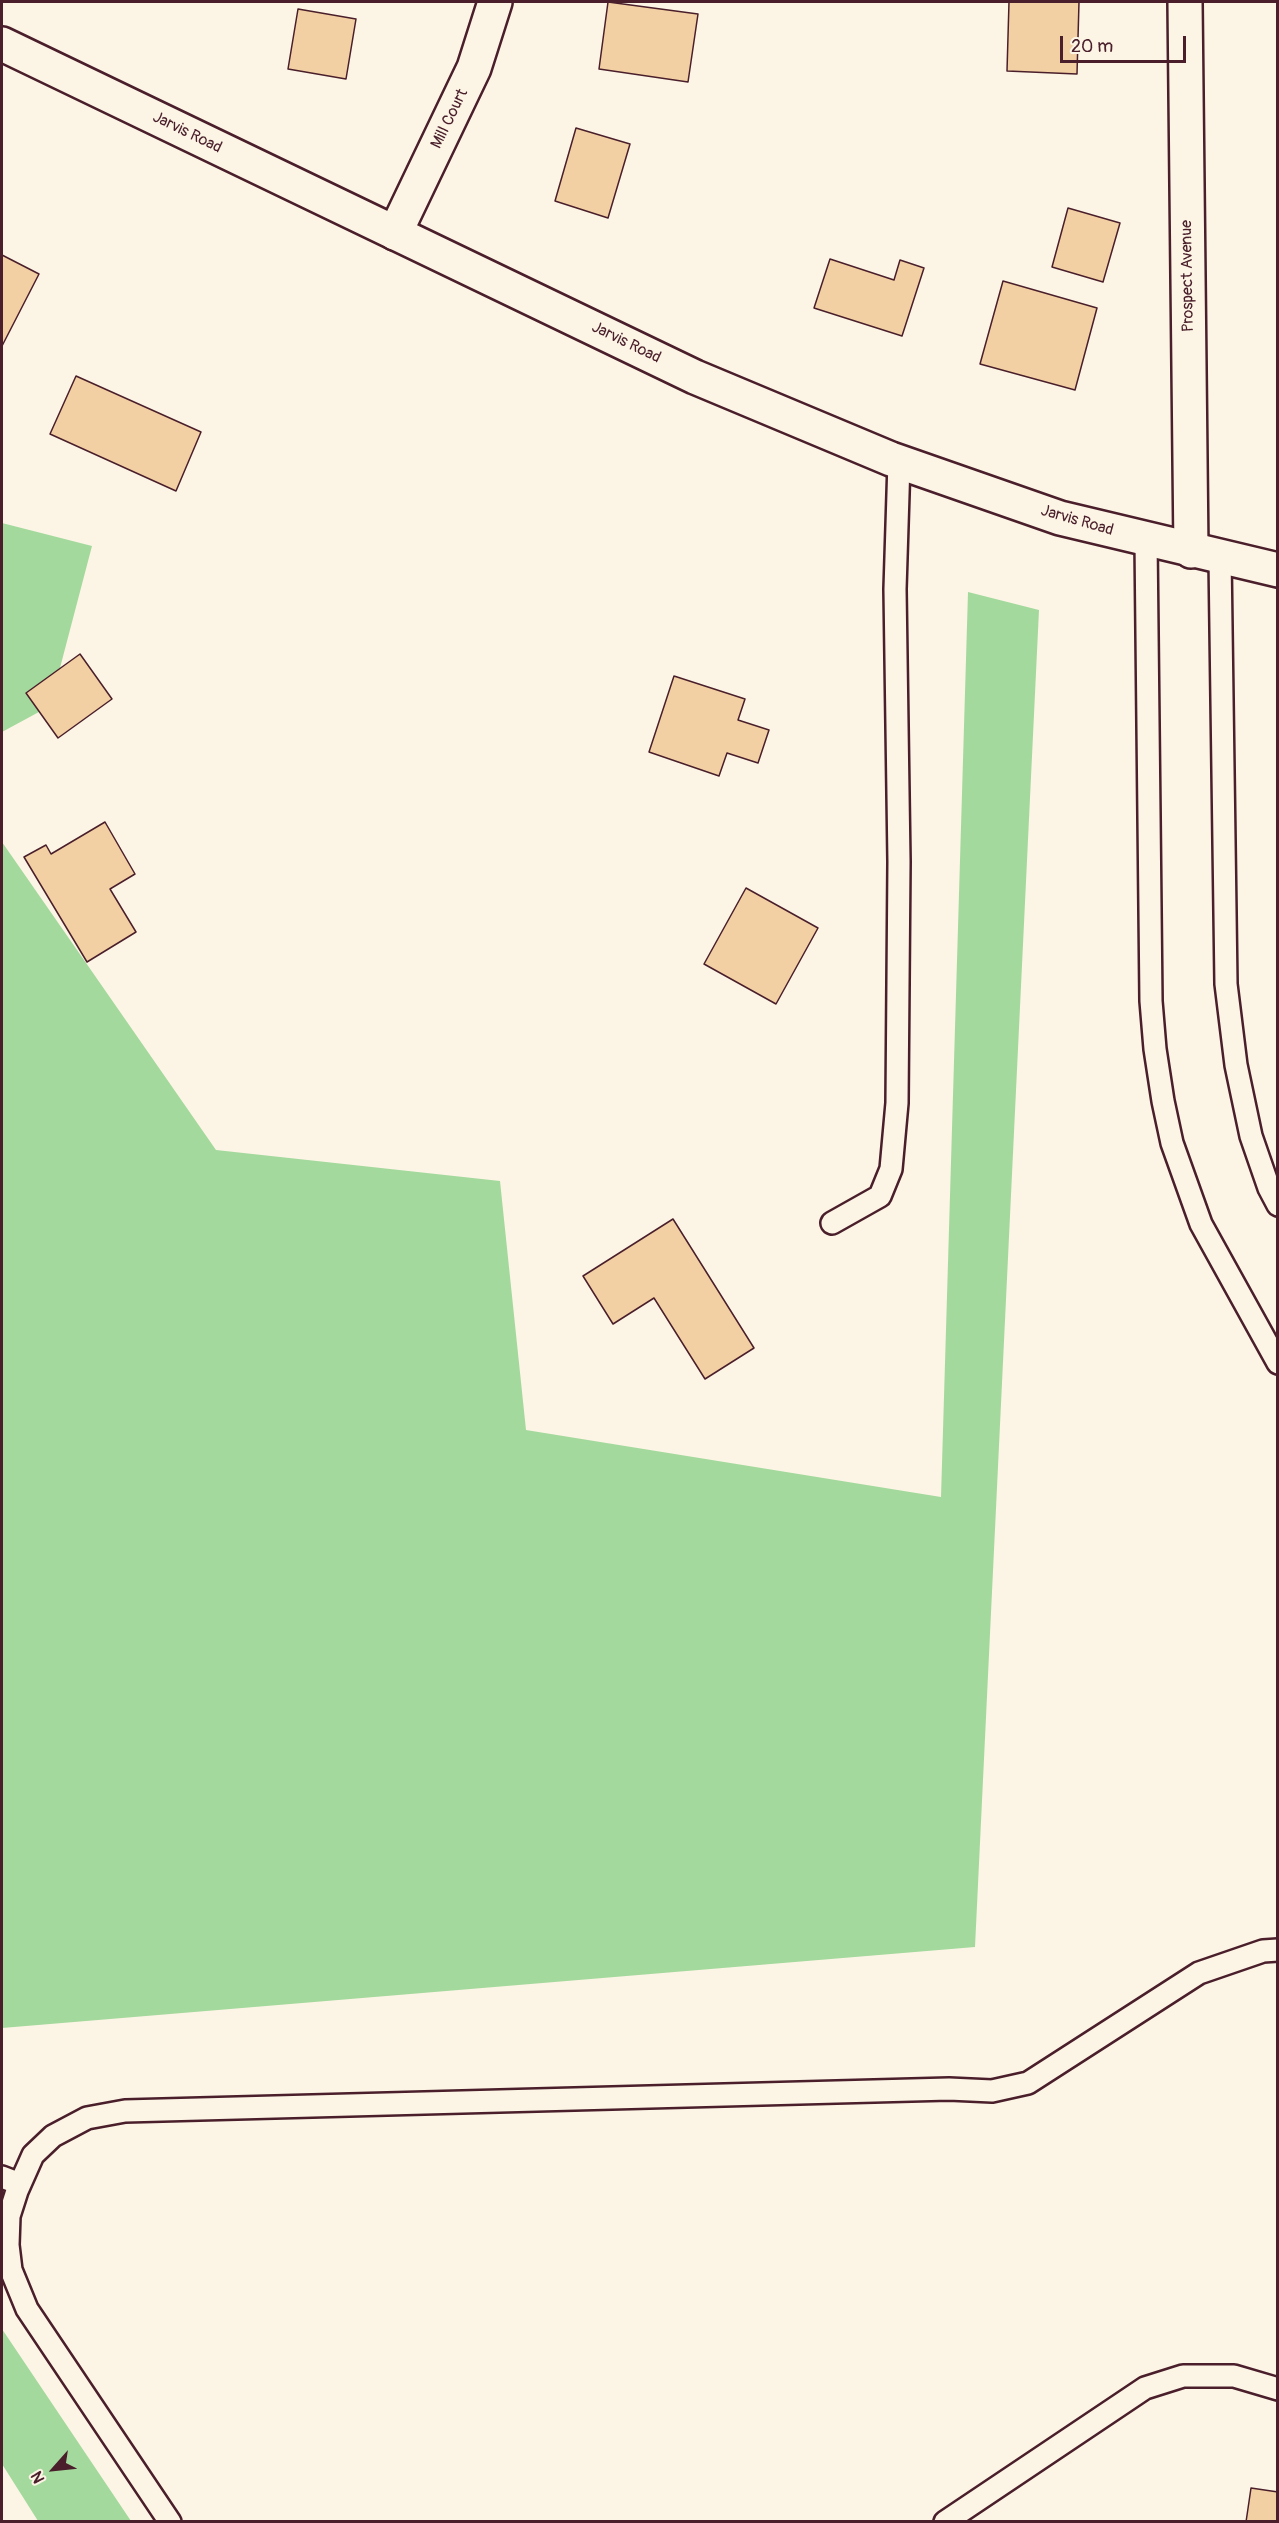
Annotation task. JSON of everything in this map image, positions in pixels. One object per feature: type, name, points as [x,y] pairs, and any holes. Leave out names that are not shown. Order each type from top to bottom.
[{"type":"street","name":"Mill Court","points":[[395,233],[474,68],[495,2]]},
{"type":"street","name":"Prospect Avenue","points":[[1185,2],[1205,554]]},
{"type":"street","name":"Jarvis Road","points":[[2,44],[695,377],[899,462],[1060,518],[1278,570]]},
{"type":"lane","points":[[831,1223],[880,1196],[891,1169],[897,1103],[899,862],[894,589],[899,462]]},
{"type":"lane","points":[[1146,540],[1151,1001],[1157,1060],[1172,1143],[1201,1224],[1278,1363]]},
{"type":"lane","points":[[1205,554],[1227,984],[1236,1065],[1251,1136],[1269,1188],[1278,1205]]},
{"type":"lane","points":[[170,2522],[27,2309],[11,2270],[8,2245],[11,2180],[53,2136],[87,2118],[125,2111],[949,2089],[992,2091],[1028,2083],[1199,1972],[1263,1951],[1278,1950]]},
{"type":"lane","points":[[945,2522],[1145,2388],[1183,2376],[1234,2376],[1278,2389]]},
{"type":"green space","points":[[2,523],[92,546],[50,706],[2,732]]},
{"type":"green space","points":[[968,592],[1039,610],[975,1947],[2,2028],[2,842],[216,1150],[500,1181],[526,1430],[941,1497]]},
{"type":"green space","points":[[2,2329],[131,2521],[38,2521],[2,2464]]},
{"type":"building","points":[[608,2],[698,14],[688,82],[599,69]]},
{"type":"building","points":[[1009,2],[1079,2],[1077,74],[1007,71]]},
{"type":"building","points":[[298,9],[356,19],[346,79],[288,69]]},
{"type":"building","points":[[576,128],[630,144],[608,218],[555,201]]},
{"type":"building","points":[[1068,208],[1120,223],[1103,282],[1052,267]]},
{"type":"building","points":[[2,255],[39,274],[2,346]]},
{"type":"building","points":[[830,259],[894,280],[900,260],[924,268],[902,336],[814,308]]},
{"type":"building","points":[[1003,281],[1097,308],[1075,390],[980,364]]},
{"type":"building","points":[[76,376],[201,432],[176,491],[50,434]]},
{"type":"building","points":[[80,654],[112,699],[58,738],[26,693]]},
{"type":"building","points":[[674,676],[745,699],[738,720],[769,730],[758,763],[727,753],[719,776],[649,752]]},
{"type":"building","points":[[105,822],[135,874],[110,889],[136,932],[87,962],[24,857],[46,845],[51,854]]},
{"type":"building","points":[[746,888],[818,928],[776,1004],[704,964]]},
{"type":"building","points":[[673,1219],[754,1348],[705,1379],[654,1298],[613,1324],[583,1276]]},
{"type":"building","points":[[1251,2488],[1278,2492],[1278,2522],[1246,2522]]}]
